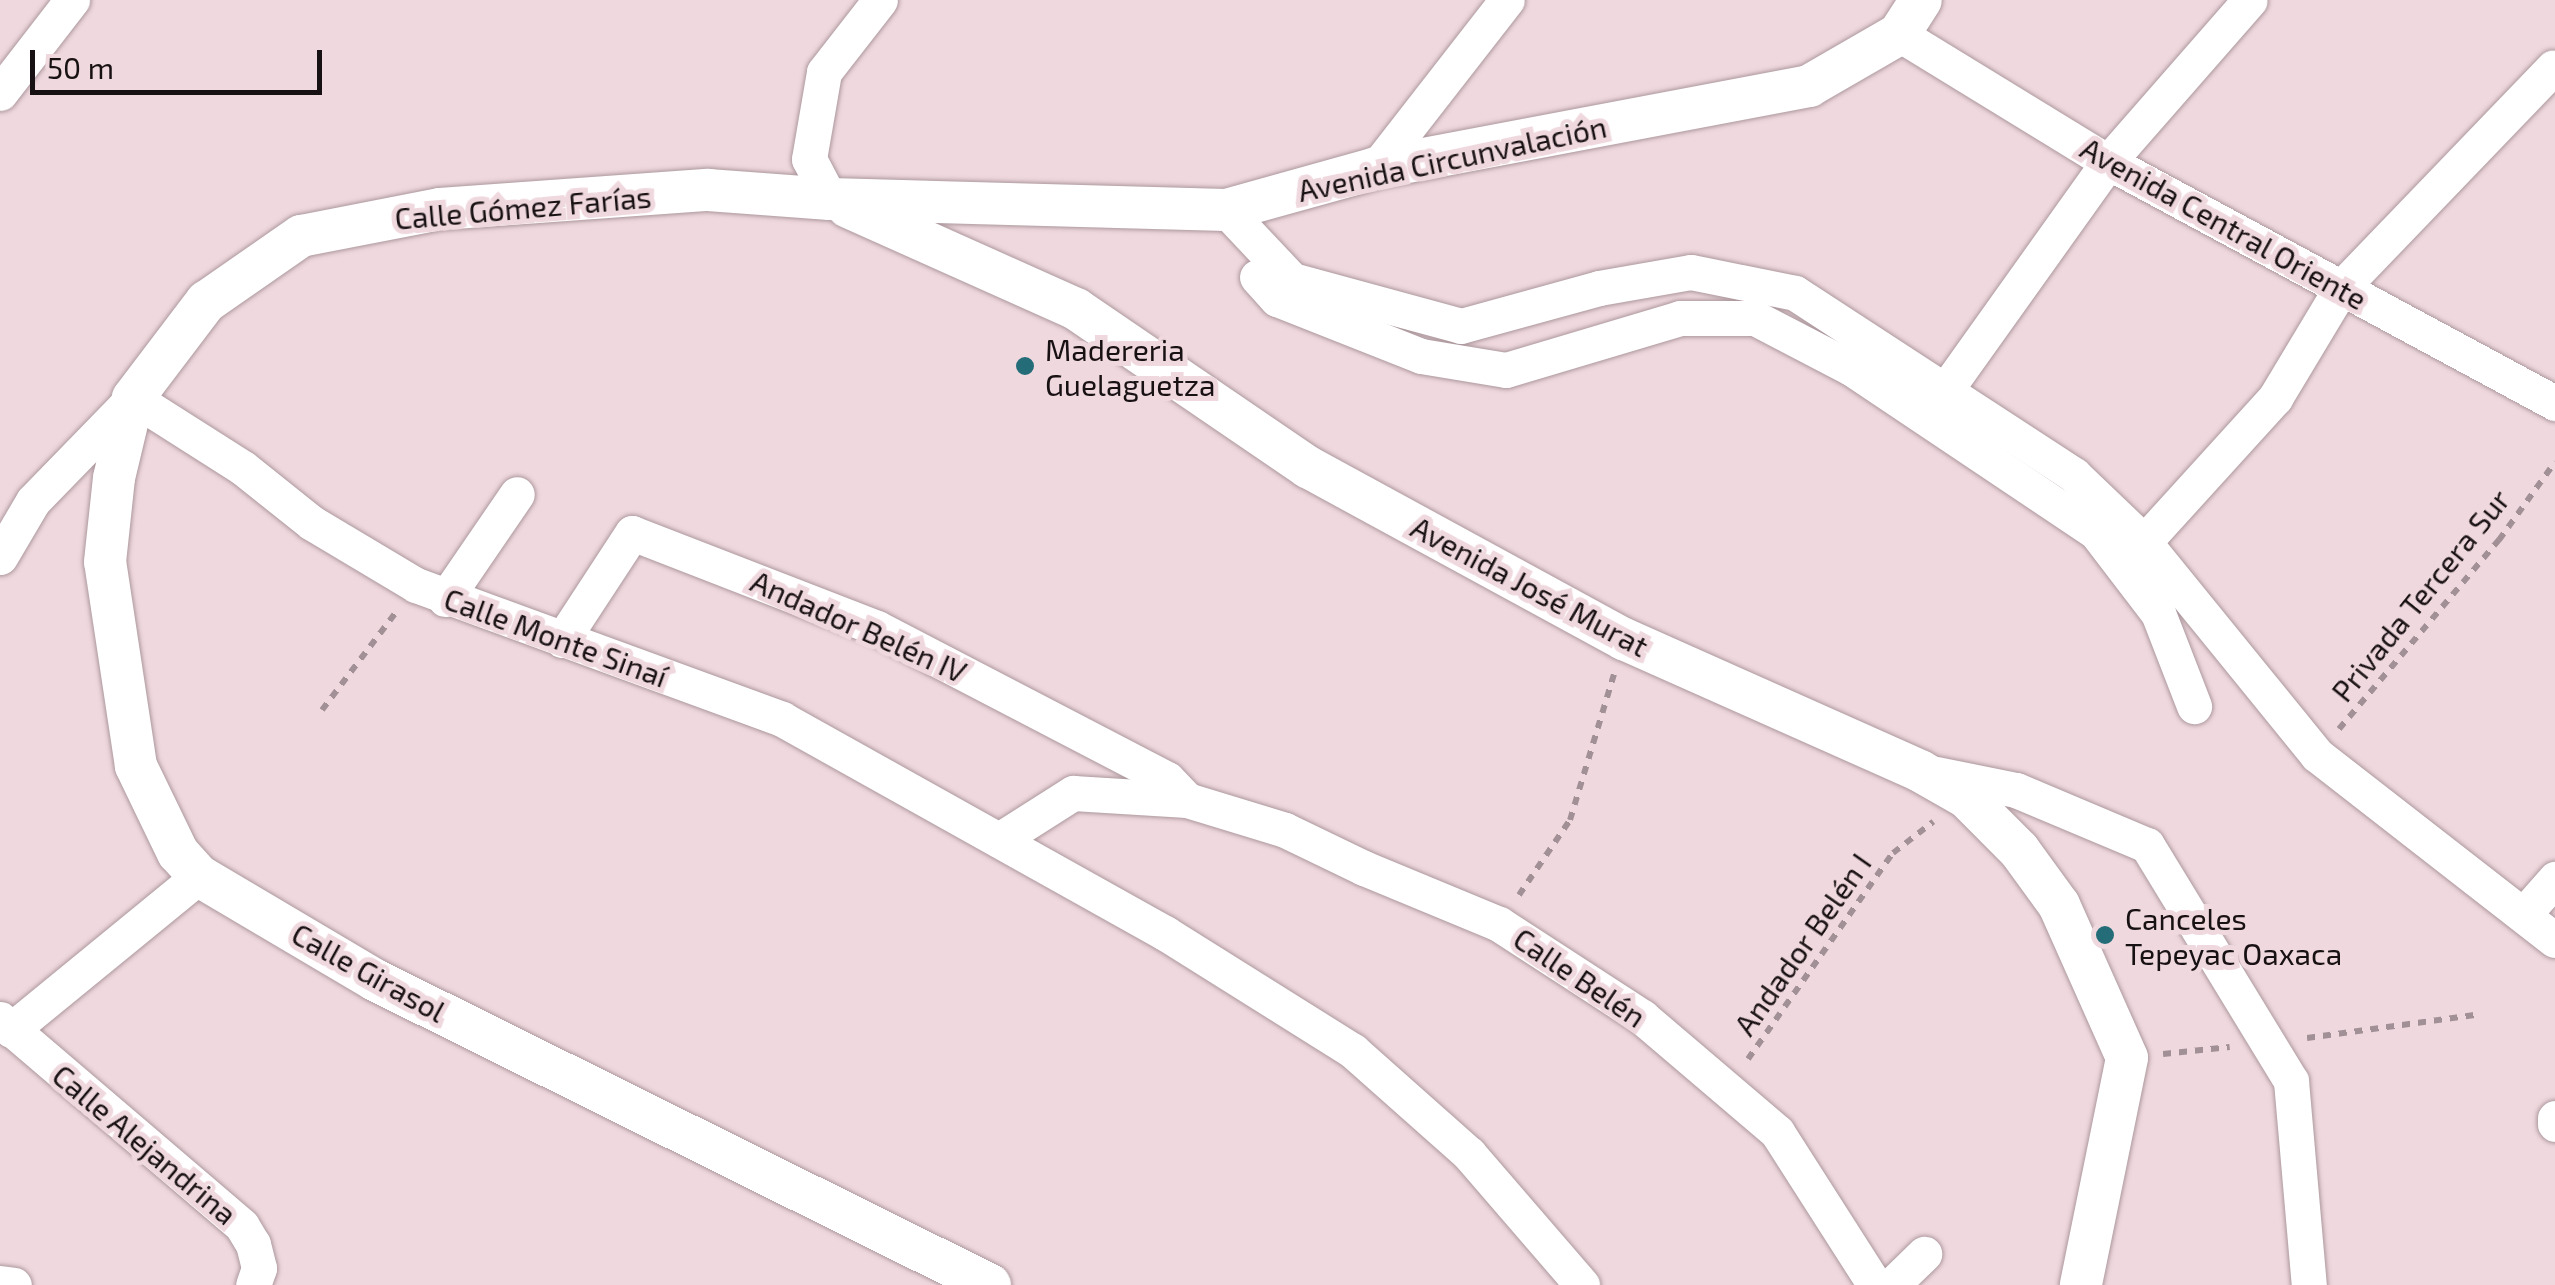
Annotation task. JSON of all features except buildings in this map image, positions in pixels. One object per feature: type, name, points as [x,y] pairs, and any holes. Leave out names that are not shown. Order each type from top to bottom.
[{"type":"street","points":[[0,93],[72,0]]},
{"type":"street","points":[[830,199],[809,160],[824,72],[880,0]]},
{"type":"street","points":[[1376,168],[1507,0]]},
{"type":"street","points":[[1947,388],[2108,162],[2250,0]]},
{"type":"street","name":"Avenida Circunvalación","points":[[830,199],[1211,210],[1376,168],[1809,86],[1910,17]]},
{"type":"street","name":"Avenida Central Oriente","points":[[1910,17],[2108,162],[2555,403]]},
{"type":"street","points":[[2144,542],[2275,398],[2341,288],[2553,68]]},
{"type":"street","name":"Calle Gómez Farías","points":[[0,557],[33,501],[133,398],[206,302],[300,236],[440,209],[708,190],[830,199]]},
{"type":"street","name":"Avenida José Murat","points":[[830,199],[1076,310],[1308,467],[1624,640],[1920,771],[1966,797],[2019,850],[2059,906],[2127,1058],[2082,1285]]},
{"type":"street","points":[[1211,210],[1292,280],[1461,326],[1599,288],[1691,272],[1795,293],[1947,388],[2074,475],[2144,542],[2317,755],[2555,940]]},
{"type":"street","points":[[1211,210],[1277,299],[1421,356],[1506,370],[1680,318],[1755,318],[1851,368],[2096,532],[2158,613],[2194,706]]},
{"type":"street","name":"Calle Monte Sinaí","points":[[133,398],[243,468],[312,523],[430,592],[782,719],[1164,932],[1353,1050],[1469,1154],[1582,1285]]},
{"type":"street","name":"Calle Girasol","points":[[133,398],[114,478],[105,562],[136,766],[178,853],[198,876],[375,980],[990,1285]]},
{"type":"street","points":[[430,592],[517,494]]},
{"type":"street","name":"Andador Belén IV","points":[[562,640],[632,533],[876,628],[1167,779],[1187,800]]},
{"type":"street","points":[[1920,771],[2016,790],[2147,845],[2291,1081],[2309,1285]]},
{"type":"street","points":[[999,840],[1072,793],[1187,800]]},
{"type":"street","name":"Calle Belén","points":[[1187,800],[1285,830],[1364,868],[1500,924],[1642,1017],[1729,1087],[1776,1132],[1875,1285]]},
{"type":"street","points":[[6,1024],[198,876]]},
{"type":"street","points":[[2524,914],[2555,879]]},
{"type":"street","name":"Calle Alejandrina","points":[[6,1024],[242,1226],[253,1244],[259,1268],[253,1285]]},
{"type":"street","points":[[1892,1285],[1924,1254]]},
{"type":"street","points":[[0,1283],[14,1285]]},
{"type":"path","name":"Privada Tercera Sur","points":[[2317,755],[2499,540],[2555,462]]},
{"type":"path","points":[[322,710],[430,592]]},
{"type":"path","points":[[1500,924],[1570,820],[1624,640]]},
{"type":"path","name":"Andador Belén I","points":[[1729,1087],[1893,854],[1966,797]]},
{"type":"place","name":"Madereria Guelaguetza","points":[[1025,366]]},
{"type":"place","name":"Canceles Tepeyac Oaxaca","points":[[2105,935]]}]
